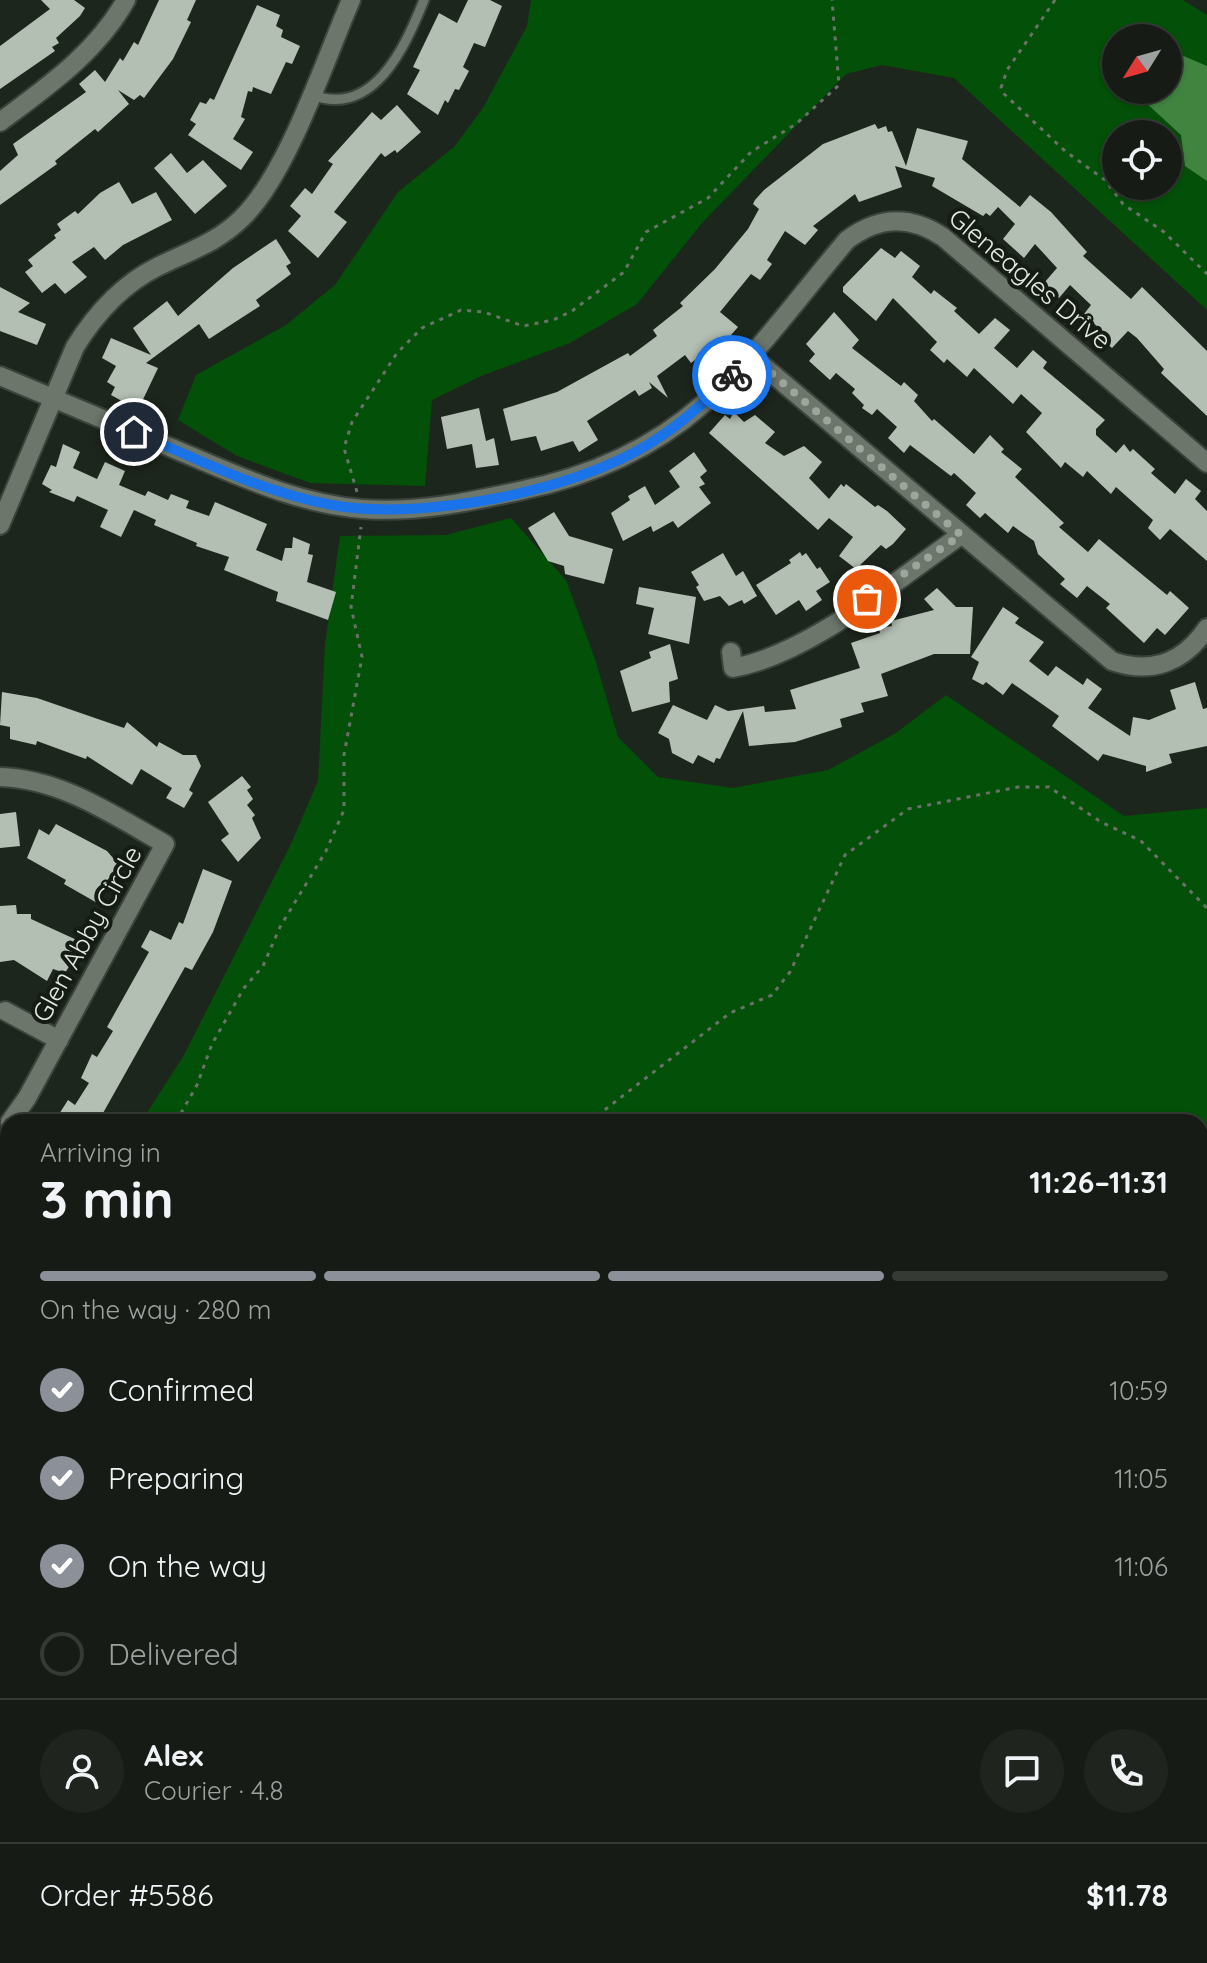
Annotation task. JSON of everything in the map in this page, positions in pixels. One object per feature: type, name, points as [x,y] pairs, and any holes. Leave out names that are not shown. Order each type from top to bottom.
[{"type":"street","points":[[0,122],[75,65],[97,42],[126,0]]},
{"type":"street","points":[[0,525],[75,347],[106,304],[138,278],[224,234],[255,204],[279,166],[351,0]]},
{"type":"street","name":"Gleneagles Drive","points":[[0,376],[296,497],[334,505],[404,509],[464,503],[555,484],[621,459],[648,445],[705,403],[847,240],[879,222],[913,222],[943,237],[1207,463]]},
{"type":"street","points":[[749,354],[1112,661],[1143,668],[1169,663],[1184,655],[1207,628]]},
{"type":"street","points":[[731,652],[733,668],[758,663],[796,648],[961,535]]},
{"type":"street","name":"Glen Abby Circle","points":[[0,777],[32,780],[80,797],[165,844],[59,1040],[14,1114]]},
{"type":"street","points":[[5,1011],[59,1040]]},
{"type":"lane","points":[[310,94],[325,100],[348,100],[366,90],[404,49],[424,0]]},
{"type":"path","points":[[1055,0],[1007,70],[1001,88],[1003,93],[1065,151],[1105,180],[1123,204],[1164,232],[1207,274]]},
{"type":"path","points":[[599,1114],[730,1013],[772,995],[790,972],[845,855],[908,809],[1018,787],[1049,787],[1101,822],[1141,841],[1207,908]]},
{"type":"shaded area","points":[[531,0],[1183,0],[1207,15],[1207,310],[954,78],[882,65],[846,74],[702,223],[637,304],[570,343],[481,376],[432,400],[425,486],[310,483],[237,456],[178,420],[196,375],[286,325],[335,285],[398,192],[454,147],[483,108],[527,26]]},
{"type":"shaded area","points":[[1182,55],[1207,66],[1207,181],[1185,166],[1182,120],[1165,120],[1147,104],[1182,104]]},
{"type":"shaded area","points":[[511,518],[566,580],[595,659],[618,737],[658,777],[733,788],[828,770],[896,733],[946,695],[1124,816],[1207,808],[1207,1114],[146,1114],[184,1055],[290,846],[318,781],[325,644],[340,536],[446,535]]},
{"type":"building","points":[[41,0],[74,0],[85,8],[56,38],[59,43],[52,47],[55,51],[0,89],[0,46],[50,9]]},
{"type":"building","points":[[159,0],[196,0],[187,20],[191,22],[173,59],[144,98],[140,95],[134,100],[118,90],[129,104],[98,132],[95,129],[55,161],[57,164],[0,205],[0,171],[18,155],[13,144],[86,92],[79,84],[95,70],[105,82],[134,42],[138,45]]},
{"type":"building","points":[[468,0],[490,0],[502,6],[485,47],[474,43],[463,67],[469,71],[459,90],[455,89],[448,103],[445,100],[438,115],[407,94],[420,70],[413,67],[439,13],[457,23]]},
{"type":"building","points":[[257,5],[280,15],[276,26],[283,30],[281,37],[300,46],[292,64],[286,62],[271,94],[253,87],[252,92],[248,91],[241,117],[245,119],[233,139],[253,152],[241,170],[188,135],[196,124],[190,120],[200,102],[206,104],[210,98],[214,100]]},
{"type":"building","points":[[397,105],[421,132],[397,153],[395,150],[385,157],[381,153],[334,212],[347,222],[318,258],[288,231],[301,216],[290,206],[305,188],[312,194],[333,164],[328,161],[372,112],[381,120]]},
{"type":"building","points":[[875,124],[878,129],[886,126],[888,132],[892,131],[906,166],[917,128],[968,141],[962,159],[1020,207],[1030,195],[1051,212],[1087,252],[1083,256],[1131,299],[1142,287],[1207,351],[1207,416],[1161,373],[1164,369],[1137,338],[1128,331],[1112,348],[1098,336],[1102,331],[1084,314],[1091,305],[1070,285],[1059,298],[1044,283],[1057,268],[1035,244],[1024,258],[1003,239],[1015,224],[998,207],[990,216],[986,213],[983,216],[932,186],[935,178],[895,166],[902,187],[859,202],[855,194],[813,226],[818,230],[805,245],[785,231],[767,260],[772,264],[760,280],[751,274],[720,312],[738,327],[725,342],[722,339],[691,363],[685,355],[657,376],[668,398],[649,382],[652,388],[639,396],[635,390],[587,421],[598,440],[579,452],[573,441],[541,451],[536,436],[511,441],[503,409],[557,392],[628,353],[630,356],[657,336],[653,330],[683,306],[680,303],[715,269],[748,229],[759,209],[753,204],[764,190],[823,144]]},
{"type":"building","points":[[171,153],[187,173],[203,160],[227,186],[195,214],[154,168]]},
{"type":"building","points":[[119,182],[132,204],[156,192],[172,220],[123,245],[105,260],[94,247],[72,262],[87,277],[65,294],[55,283],[42,293],[25,272],[33,266],[28,260],[56,238],[54,235],[61,230],[57,224],[75,211],[78,214],[100,193]]},
{"type":"building","points":[[276,239],[291,263],[286,266],[291,274],[256,300],[260,306],[209,339],[199,324],[146,363],[158,368],[138,410],[111,395],[115,387],[107,382],[116,366],[102,358],[111,338],[151,355],[133,328],[167,301],[178,316],[233,268]]},
{"type":"building","points":[[881,248],[895,258],[901,251],[920,266],[912,277],[931,294],[934,290],[957,308],[954,311],[979,334],[995,318],[1010,330],[994,348],[1017,368],[1033,350],[1047,362],[1043,368],[1105,420],[1096,429],[1096,435],[1116,453],[1124,444],[1130,452],[1133,449],[1155,469],[1151,473],[1175,494],[1186,479],[1201,491],[1195,499],[1207,511],[1207,561],[1170,529],[1160,540],[1148,528],[1153,520],[1116,487],[1111,494],[1087,471],[1083,477],[1065,462],[1061,468],[1026,432],[1042,413],[1021,394],[1013,404],[974,368],[967,377],[947,359],[944,363],[930,350],[937,342],[893,298],[876,321],[843,292],[843,287]]},
{"type":"building","points":[[0,287],[30,303],[18,312],[46,324],[37,345],[0,331]]},
{"type":"building","points":[[834,312],[859,340],[852,348],[901,386],[904,382],[918,395],[914,401],[932,421],[934,419],[974,454],[990,435],[1004,449],[1001,452],[1022,469],[1015,477],[1064,523],[1059,527],[1088,552],[1099,539],[1167,595],[1170,591],[1189,608],[1165,635],[1157,628],[1144,643],[1106,608],[1110,604],[1087,586],[1077,598],[1060,584],[1065,579],[1038,554],[1034,541],[1013,526],[1008,533],[985,513],[980,518],[966,505],[976,493],[954,473],[951,476],[910,445],[904,453],[888,438],[897,427],[877,409],[872,415],[862,408],[864,405],[852,393],[855,389],[836,373],[830,380],[809,361],[815,354],[806,344]]},
{"type":"building","points":[[479,408],[486,441],[494,438],[499,465],[476,468],[472,444],[447,449],[441,417]]},
{"type":"building","points":[[734,412],[744,422],[755,415],[775,432],[765,443],[784,456],[804,446],[822,462],[809,478],[829,499],[841,484],[844,487],[846,484],[875,507],[878,505],[887,511],[906,529],[893,544],[886,549],[881,545],[856,569],[839,556],[853,537],[829,518],[818,530],[709,433],[725,415],[730,419]]},
{"type":"building","points":[[63,444],[80,452],[73,468],[97,479],[105,462],[125,471],[119,485],[145,496],[148,491],[168,500],[171,494],[189,501],[186,508],[209,516],[215,502],[267,524],[256,550],[282,561],[285,548],[292,548],[293,537],[310,544],[308,554],[313,555],[307,582],[336,592],[328,620],[276,601],[278,592],[224,570],[229,557],[196,546],[197,543],[154,525],[156,520],[134,510],[121,537],[100,527],[108,510],[77,496],[74,502],[49,492],[52,490],[42,484],[51,465],[56,467]]},
{"type":"building","points":[[694,452],[707,471],[700,477],[705,484],[699,487],[711,503],[678,528],[673,521],[653,532],[651,526],[623,541],[611,513],[630,500],[628,496],[645,486],[655,505],[680,487],[669,471]]},
{"type":"building","points":[[554,512],[569,536],[613,549],[604,584],[565,574],[564,566],[548,561],[528,528]]},
{"type":"building","points":[[800,552],[802,556],[806,553],[817,569],[820,567],[830,582],[816,591],[822,600],[806,611],[799,600],[776,615],[756,585],[791,563],[789,560]]},
{"type":"building","points":[[723,553],[736,576],[743,571],[757,596],[744,604],[742,600],[729,606],[720,596],[704,601],[696,587],[699,585],[691,572]]},
{"type":"building","points":[[639,587],[696,597],[689,644],[648,634],[654,608],[636,604]]},
{"type":"building","points":[[937,588],[956,607],[973,607],[970,654],[934,654],[881,674],[888,696],[861,703],[864,712],[840,719],[842,727],[795,742],[749,746],[743,711],[720,759],[716,758],[714,763],[698,755],[693,764],[672,753],[669,739],[658,733],[673,705],[707,720],[715,705],[728,711],[764,706],[765,712],[796,709],[790,690],[860,668],[851,643],[880,633],[879,628],[892,626],[891,621],[934,610],[924,599]]},
{"type":"building","points":[[1003,607],[1019,618],[1015,623],[1044,642],[1029,661],[1048,676],[1056,666],[1083,685],[1087,678],[1102,689],[1088,708],[1130,736],[1133,717],[1149,720],[1176,709],[1170,690],[1195,682],[1203,709],[1207,708],[1207,746],[1169,754],[1172,763],[1146,772],[1146,766],[1103,754],[1098,761],[1052,726],[1059,716],[1012,683],[1003,695],[986,682],[983,685],[972,679],[979,662],[971,657]]},
{"type":"building","points":[[670,644],[678,679],[669,682],[670,702],[632,712],[620,671],[651,658],[649,652]]},
{"type":"building","points":[[2,692],[37,698],[124,728],[127,722],[157,747],[159,742],[183,755],[196,755],[201,766],[189,790],[193,793],[184,808],[166,798],[172,788],[141,769],[132,785],[87,756],[86,759],[37,741],[36,745],[10,739],[10,727],[0,725]]},
{"type":"building","points":[[242,776],[251,787],[247,790],[253,799],[247,805],[255,815],[252,818],[261,838],[238,862],[221,840],[229,834],[208,802]]},
{"type":"building","points":[[16,812],[20,846],[0,848],[0,814]]},
{"type":"building","points":[[56,824],[107,851],[119,865],[99,904],[64,884],[66,880],[27,858],[39,829],[49,835]]},
{"type":"building","points":[[203,869],[232,881],[213,932],[192,970],[185,967],[102,1114],[59,1114],[68,1100],[75,1105],[89,1083],[81,1078],[92,1054],[97,1057],[113,1031],[107,1027],[149,952],[141,947],[150,930],[171,940],[179,922],[183,924]]},
{"type":"building","points":[[16,905],[17,914],[31,914],[31,919],[79,941],[74,952],[77,954],[65,973],[53,969],[47,981],[14,960],[0,962],[0,906]]},
{"type":"way so far","points":[[732,375],[749,354],[961,535],[867,599]]},
{"type":"route","points":[[134,432],[267,488],[296,497],[364,509],[439,507],[555,484],[621,459],[678,424],[705,403],[732,375]]}]
